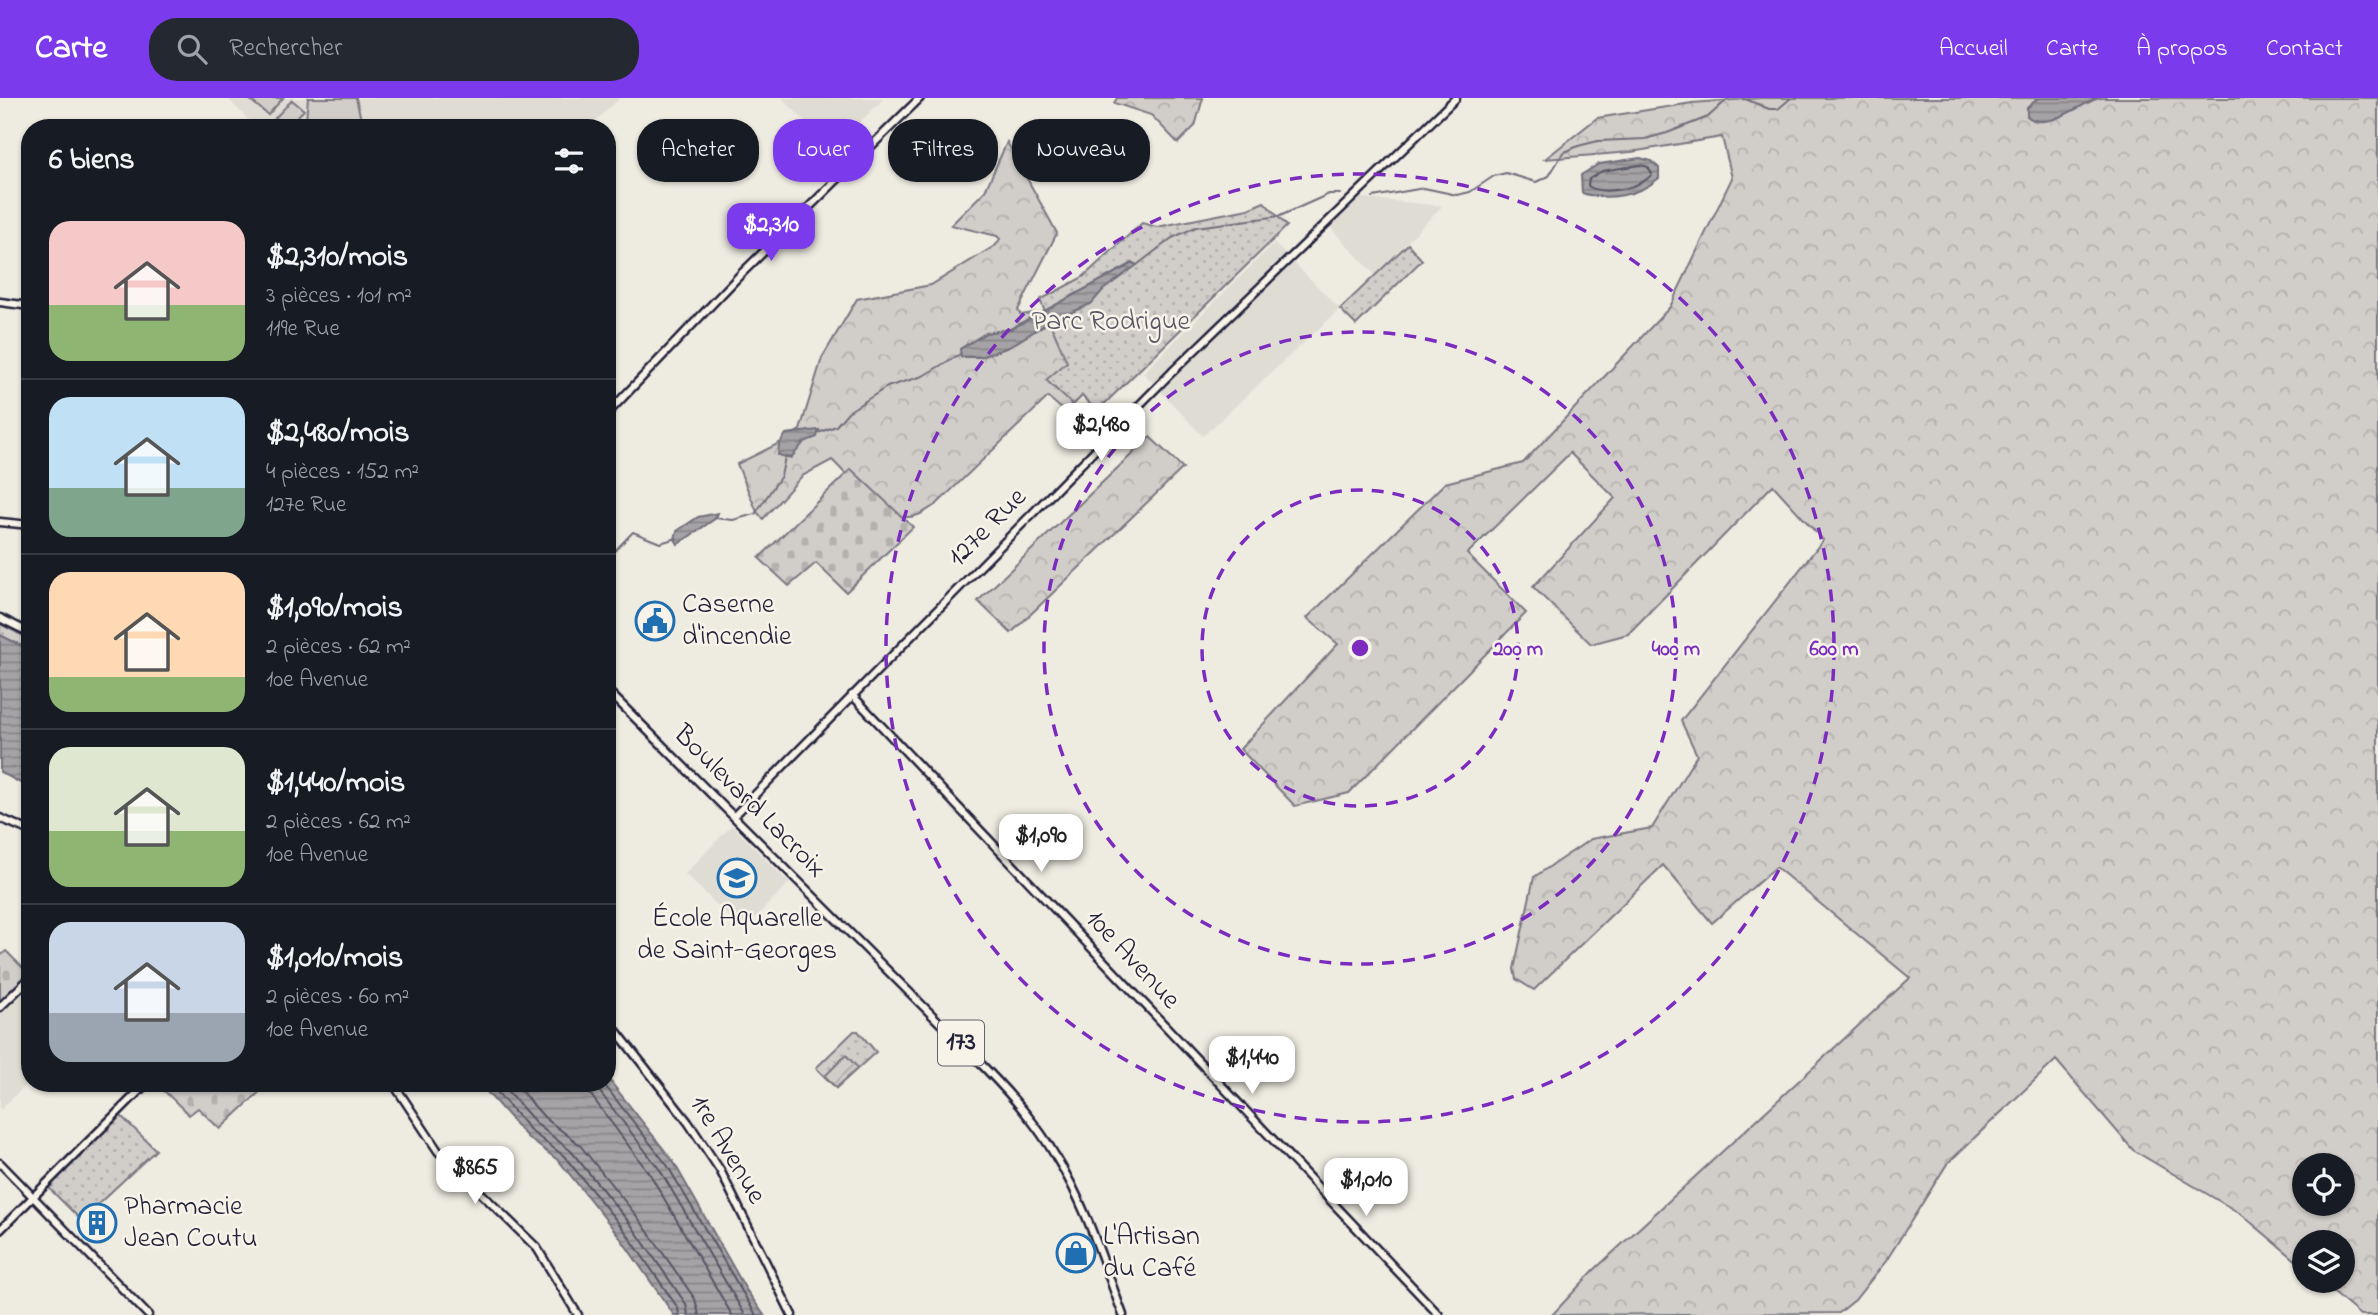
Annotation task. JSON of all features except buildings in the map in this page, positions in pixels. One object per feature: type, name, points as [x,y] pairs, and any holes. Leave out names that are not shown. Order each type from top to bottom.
[{"type":"street","points":[[616,405],[740,275],[920,98]]},
{"type":"street","name":"127e Rue","points":[[734,816],[1174,370],[1456,98]]},
{"type":"street","points":[[0,302],[21,305]]},
{"type":"street","points":[[0,522],[21,524]]},
{"type":"street","points":[[0,618],[21,628]]},
{"type":"street","name":"10e Avenue","points":[[852,695],[1439,1315]]},
{"type":"street","name":"Boulevard Lacroix","points":[[616,699],[986,1069],[1031,1119],[1056,1156],[1079,1200],[1123,1315]]},
{"type":"street","points":[[0,818],[21,827]]},
{"type":"street","points":[[0,1007],[21,987]]},
{"type":"street","name":"1re Avenue","points":[[616,1029],[688,1122],[720,1170],[792,1315]]},
{"type":"street","points":[[616,1031],[620,1034]]},
{"type":"street","points":[[0,1230],[138,1092]]},
{"type":"street","points":[[399,1092],[438,1151],[537,1248],[578,1315]]},
{"type":"street","points":[[0,1163],[148,1315]]},
{"type":"shaded area","points":[[227,98],[620,98],[598,119],[248,119]]},
{"type":"shaded area","points":[[782,98],[884,98],[863,119],[803,119]]},
{"type":"shaded area","points":[[1352,197],[1442,206],[1375,275],[1326,223]]},
{"type":"shaded area","points":[[1274,243],[1340,309],[1203,436],[1143,373]]},
{"type":"shaded area","name":"École Aquarelle de Saint-Georges","points":[[732,825],[789,883],[743,930],[685,874]]},
{"type":"shaded area","points":[[21,986],[21,1090],[0,1110],[0,1007]]},
{"type":"green space","points":[[248,98],[283,98],[268,115]]},
{"type":"green space","points":[[308,98],[356,98],[361,119],[306,119]]},
{"type":"green space","points":[[1117,98],[1203,98],[1195,126],[1178,143],[1151,115],[1114,103]]},
{"type":"green space","points":[[1761,98],[2378,98],[2378,1315],[2360,1315],[2334,1293],[2355,1293],[2355,1230],[2292,1230],[2292,1257],[2241,1214],[2133,1150],[2056,1060],[1947,1164],[1886,1261],[1855,1300],[1839,1313],[1552,1315],[1593,1271],[1910,978],[1776,867],[1712,923],[1663,865],[1534,990],[1516,979],[1514,969],[1534,877],[1591,839],[1652,828],[1697,755],[1681,721],[1823,540],[1773,485],[1628,634],[1591,644],[1533,587],[1615,498],[1570,453],[1467,554],[1526,613],[1349,793],[1295,806],[1240,749],[1338,644],[1307,618],[1445,483],[1523,463],[1670,307],[1732,178],[1722,137],[1631,152],[1545,159],[1597,118],[1692,103]]},
{"type":"green space","points":[[292,100],[304,110],[294,119],[275,118]]},
{"type":"green space","points":[[1007,142],[1012,151],[1012,182],[1029,182],[1057,233],[1018,310],[1021,315],[1040,312],[1010,329],[986,333],[960,349],[1050,322],[1088,305],[1159,330],[1064,411],[1048,397],[937,504],[919,515],[907,517],[886,510],[832,460],[802,476],[763,519],[757,512],[737,464],[798,434],[793,434],[800,430],[822,358],[857,299],[931,285],[996,245],[1000,239],[997,236],[951,225],[985,191],[989,182],[998,182],[998,162]]},
{"type":"green space","name":"Parc Rodrigue","points":[[1264,202],[1287,226],[1097,411],[1082,396],[1073,405],[1046,380],[1067,362],[1040,300],[1083,277],[1142,223],[1157,227],[1248,209]]},
{"type":"green space","points":[[1408,244],[1422,260],[1356,325],[1340,309]]},
{"type":"green space","points":[[1150,437],[1183,468],[1011,633],[978,601]]},
{"type":"green space","points":[[851,469],[913,527],[846,592],[816,563],[789,586],[759,558]]},
{"type":"green space","points":[[0,624],[21,634],[21,646],[0,635]]},
{"type":"green space","points":[[6,951],[21,966],[21,985],[4,1004],[0,999],[0,956]]},
{"type":"green space","points":[[854,1031],[858,1031],[876,1052],[836,1088],[816,1068]]},
{"type":"green space","points":[[846,1055],[858,1068],[836,1088],[825,1076]]},
{"type":"green space","points":[[165,1092],[260,1092],[220,1129],[198,1108],[189,1115]]},
{"type":"green space","points":[[119,1114],[156,1150],[81,1220],[47,1186]]},
{"type":"water","points":[[2038,98],[2099,98],[2063,116],[2043,121],[2027,116],[2027,108]]},
{"type":"water","points":[[1640,158],[1651,161],[1659,168],[1659,178],[1651,184],[1632,193],[1612,197],[1582,193],[1581,175],[1599,164]]},
{"type":"water","points":[[1133,263],[1137,265],[1103,290],[1091,304],[1049,322],[1009,347],[980,357],[961,357],[960,349],[986,333],[1011,329]]},
{"type":"water","points":[[819,430],[817,437],[804,442],[791,458],[778,455],[779,445],[786,434]]},
{"type":"water","points":[[718,513],[716,518],[678,544],[675,539],[677,531],[698,517]]},
{"type":"water","points":[[0,635],[21,646],[21,783],[0,772]]},
{"type":"water","points":[[616,1088],[673,1161],[745,1288],[764,1315],[674,1315],[619,1236],[559,1161],[527,1137],[487,1092],[616,1092]]},
{"type":"waterway","points":[[1373,197],[1424,188],[1457,195],[1470,192],[1494,176],[1506,173],[1536,182],[1549,176],[1563,153],[1578,146],[1598,141],[1645,139],[1667,133],[1708,117],[1729,98]]},
{"type":"waterway","points":[[1743,98],[1769,109],[1778,109],[1791,98]]},
{"type":"waterway","points":[[1137,265],[1172,238],[1196,227],[1280,216],[1329,194],[1340,194]]},
{"type":"waterway","points":[[818,433],[836,426],[848,412],[887,387],[923,376],[960,354]]},
{"type":"waterway","points":[[715,518],[733,520],[755,514],[781,476],[785,457]]},
{"type":"waterway","points":[[616,550],[633,532],[660,543],[677,538]]},
{"type":"place","name":"Caserne d'incendie","points":[[655,621]]},
{"type":"place","name":"École Aquarelle de Saint-Georges","points":[[737,878]]},
{"type":"place","name":"Pharmacie Jean Coutu","points":[[97,1223]]},
{"type":"place","name":"L'Artisan du Café","points":[[1076,1253]]}]
